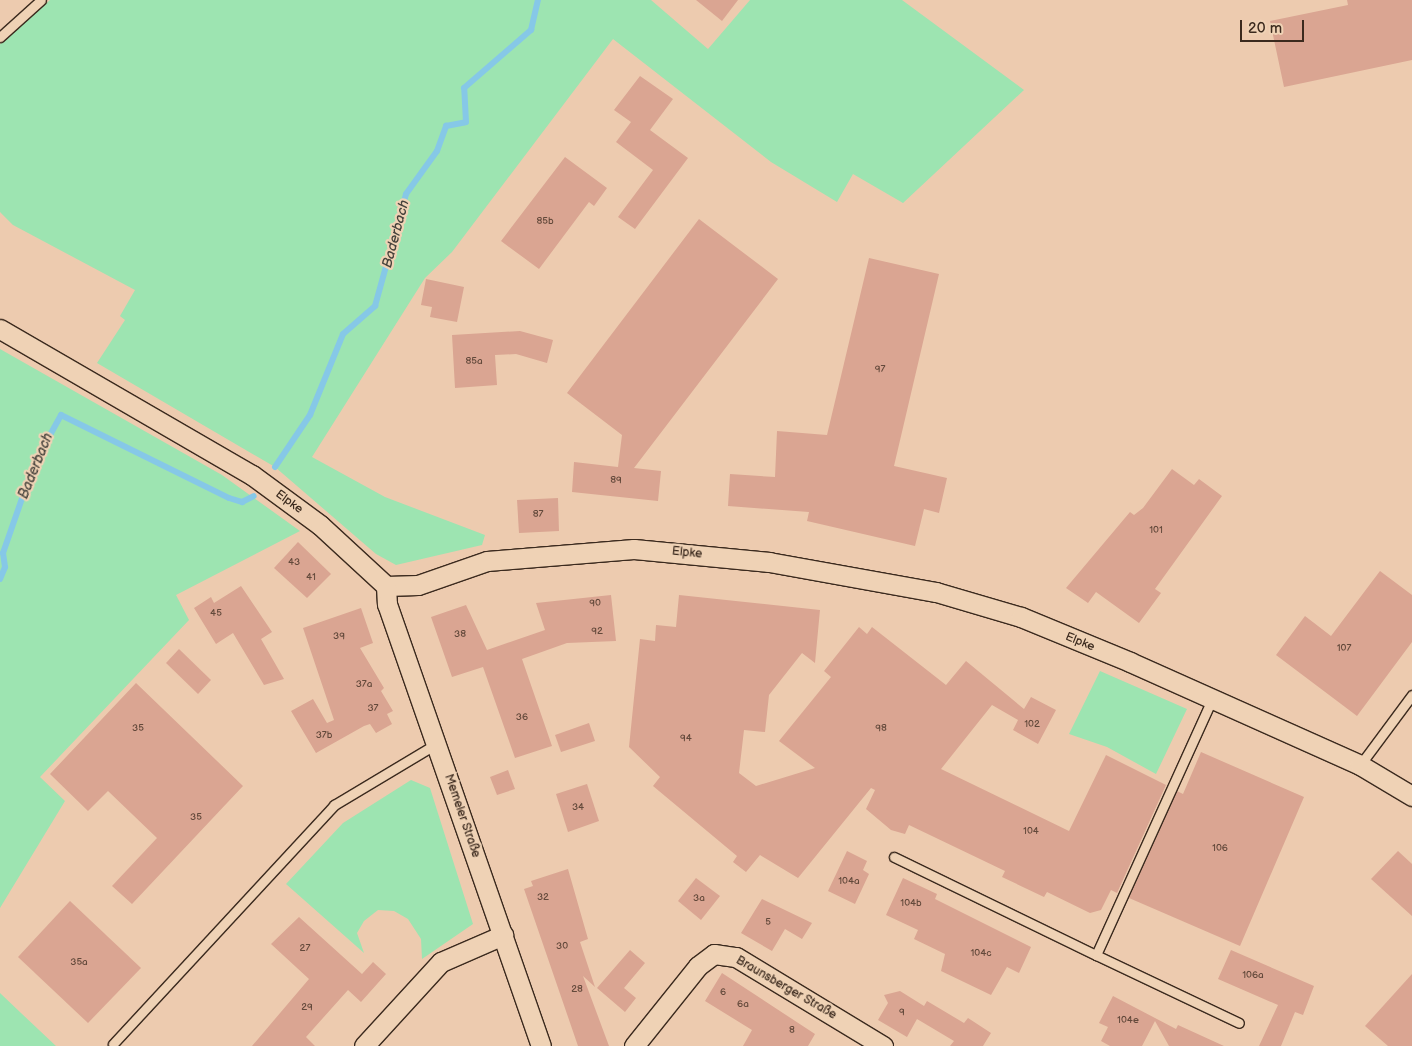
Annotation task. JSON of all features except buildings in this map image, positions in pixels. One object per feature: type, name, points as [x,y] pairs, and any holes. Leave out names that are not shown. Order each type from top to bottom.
[{"type":"street","name":"Elpke","points":[[0,329],[252,475],[314,521],[386,586],[418,585],[487,561],[591,551],[676,551],[769,562],[936,592],[1020,617],[1212,699],[1360,765],[1412,796]]},
{"type":"street","name":"Memeler Straße","points":[[386,586],[387,604],[541,1046]]},
{"type":"street","points":[[364,1046],[441,962],[503,934]]},
{"type":"street","name":"Braunsberger Straße","points":[[634,1046],[698,966],[714,954],[736,957],[883,1046]]},
{"type":"lane","points":[[0,36],[41,0]]},
{"type":"lane","points":[[1360,765],[1412,695]]},
{"type":"lane","points":[[1096,955],[1212,699]]},
{"type":"lane","points":[[113,1044],[334,805],[436,744]]},
{"type":"lane","points":[[894,857],[1239,1023]]},
{"type":"green space","points":[[50,0],[651,0],[708,49],[750,0],[902,0],[1024,90],[903,203],[853,174],[837,202],[771,162],[613,39],[452,252],[425,278],[312,457],[385,497],[485,535],[482,545],[396,565],[376,554],[275,467],[97,363],[125,320],[120,316],[135,290],[13,225],[0,212],[0,44]]},
{"type":"green space","points":[[0,349],[222,475],[300,531],[176,595],[189,620],[40,777],[65,801],[0,908]]},
{"type":"green space","points":[[1100,671],[1187,709],[1156,774],[1107,747],[1069,734]]},
{"type":"green space","points":[[411,780],[430,788],[473,924],[422,959],[421,939],[408,919],[394,911],[378,910],[364,921],[357,933],[364,953],[286,884],[343,823]]},
{"type":"green space","points":[[0,993],[21,1013],[56,1046],[0,1046]]},
{"type":"waterway","name":"Baderbach","points":[[275,467],[310,415],[343,334],[375,306],[406,194],[437,151],[446,126],[466,122],[464,88],[531,30],[538,0]]},
{"type":"waterway","name":"Baderbach","points":[[0,579],[5,567],[3,553],[34,464],[61,415],[229,498],[242,502],[254,496]]}]
